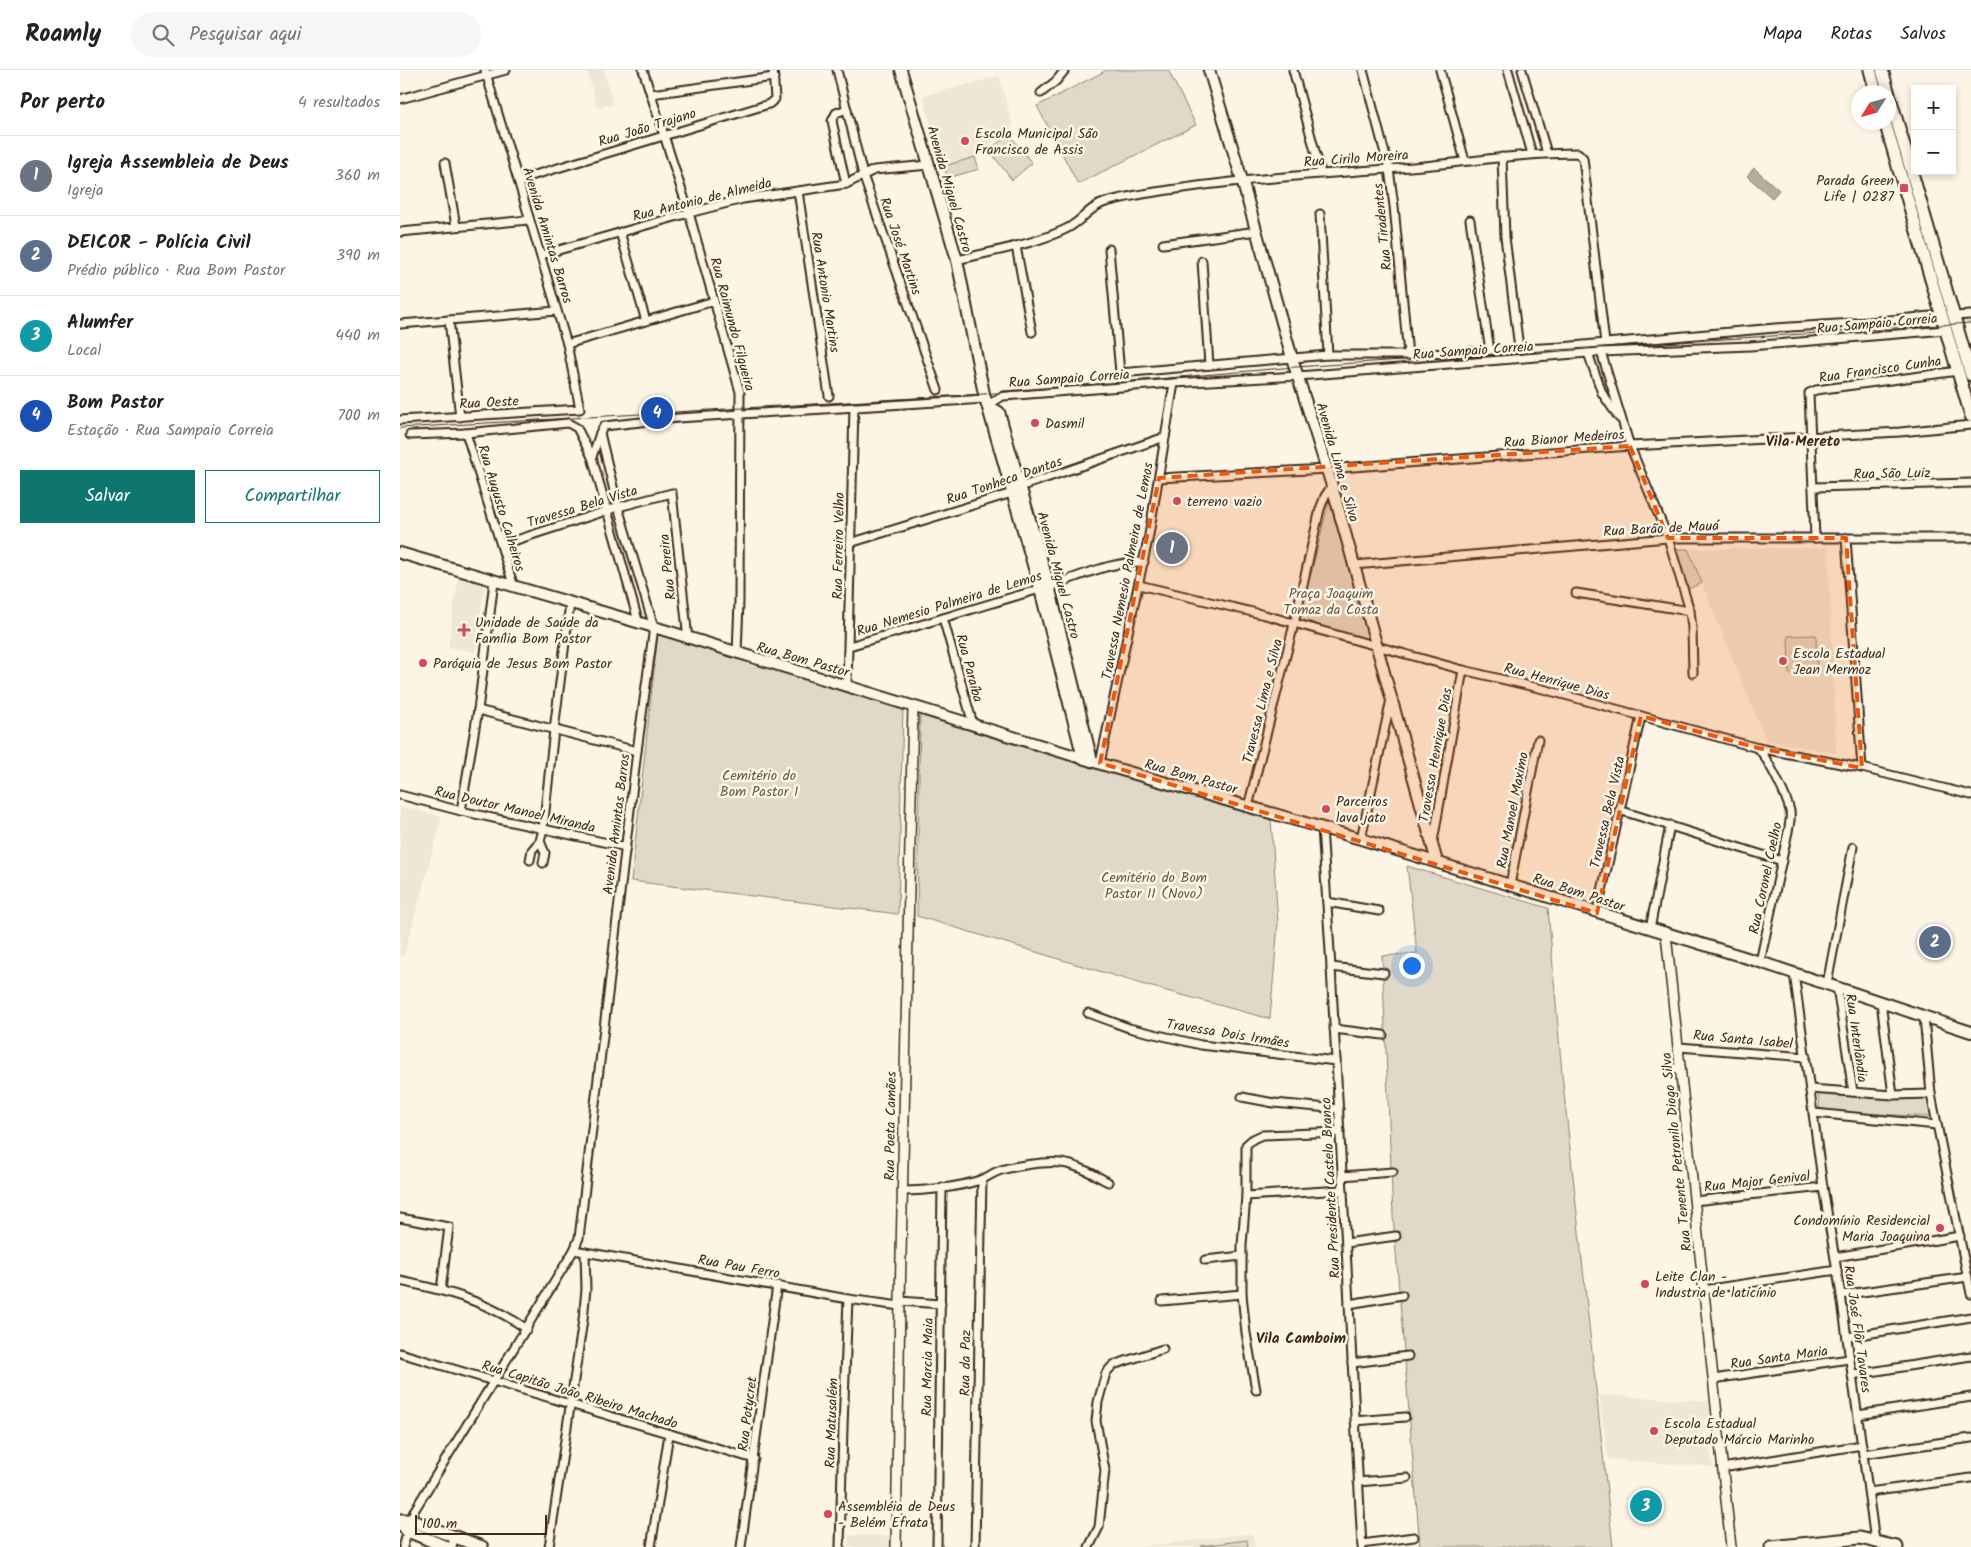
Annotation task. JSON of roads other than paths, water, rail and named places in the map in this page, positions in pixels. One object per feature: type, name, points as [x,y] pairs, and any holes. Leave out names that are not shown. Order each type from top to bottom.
[{"type":"main road","name":"Avenida Miguel Castro","points":[[902,70],[957,260],[986,402]]},
{"type":"main road","name":"Avenida Lima e Silva","points":[[1209,70],[1257,231],[1292,358],[1327,468],[1437,862]]},
{"type":"main road","points":[[1870,70],[1874,85]]},
{"type":"main road","points":[[1882,70],[1954,316],[1968,352],[1971,376]]},
{"type":"main road","points":[[1887,130],[1970,413]]},
{"type":"main road","points":[[986,402],[997,418]]},
{"type":"main road","name":"Avenida Miguel Castro","points":[[997,418],[1044,587],[1078,724],[1092,761]]},
{"type":"main road","name":"Rua Bom Pastor","points":[[400,553],[654,627],[737,654],[1092,761],[1437,862],[1760,962],[1971,1032]]},
{"type":"main road","points":[[404,1524],[453,1542],[482,1547]]},
{"type":"main road","points":[[404,1524],[446,1547]]},
{"type":"main road","points":[[1772,1547],[1860,1538],[1897,1547]]},
{"type":"street","points":[[400,99],[486,73],[506,70]]},
{"type":"street","name":"Rua Raimundo Filgueira","points":[[643,70],[689,213],[740,392],[737,654]]},
{"type":"street","name":"Rua José Martins","points":[[837,70],[863,175],[938,390]]},
{"type":"street","points":[[1041,93],[1056,81],[1065,70]]},
{"type":"street","points":[[1293,70],[1321,173]]},
{"type":"street","name":"Rua Tiradentes","points":[[1362,70],[1389,169],[1408,355]]},
{"type":"street","points":[[1440,70],[1465,161]]},
{"type":"street","points":[[1508,70],[1532,154]]},
{"type":"street","points":[[1522,70],[1547,153]]},
{"type":"street","name":"Avenida Amintas Barros","points":[[486,73],[567,344],[580,409]]},
{"type":"street","points":[[651,94],[774,74]]},
{"type":"street","name":"Rua João Trajano","points":[[518,180],[762,107],[773,102],[776,93],[774,74]]},
{"type":"street","points":[[846,184],[832,121],[836,113],[847,109]]},
{"type":"street","name":"Rua Cirilo Moreira","points":[[957,260],[1016,246],[1069,228],[1092,209],[1103,203],[1136,194],[1242,180],[1389,169],[1532,154],[1578,153],[1583,158],[1605,342]]},
{"type":"street","points":[[1502,158],[1505,236],[1519,348]]},
{"type":"street","points":[[446,163],[456,226]]},
{"type":"street","name":"Rua Antonio de Almeida","points":[[540,255],[743,199],[846,184],[874,170],[929,165]]},
{"type":"street","name":"Rua Antonio Martins","points":[[798,191],[828,396]]},
{"type":"street","points":[[1320,214],[1328,355]]},
{"type":"street","points":[[400,232],[529,220]]},
{"type":"street","points":[[1470,220],[1490,351]]},
{"type":"street","points":[[1163,244],[1257,231]]},
{"type":"street","points":[[620,232],[646,321]]},
{"type":"street","points":[[1016,246],[1032,332]]},
{"type":"street","name":"Rua Sampaio Correia","points":[[1109,249],[1120,373],[1328,355],[1408,355],[1561,347],[1941,315]]},
{"type":"street","points":[[1202,261],[1208,365]]},
{"type":"street","points":[[567,344],[714,301]]},
{"type":"street","points":[[400,324],[557,311]]},
{"type":"street","points":[[1954,316],[1971,315]]},
{"type":"street","points":[[449,320],[460,417]]},
{"type":"street","name":"Rua Sampaio Correia","points":[[600,432],[604,426],[678,418],[740,416],[854,407],[986,402],[1003,396],[1174,383],[1298,376],[1600,352],[1750,346],[1946,330]]},
{"type":"street","points":[[1600,352],[1630,446],[1668,538],[1690,611],[1693,673]]},
{"type":"street","points":[[1588,353],[1602,393],[1622,422]]},
{"type":"street","name":"Rua Francisco Cunha","points":[[1810,436],[1808,395],[1816,390],[1958,371]]},
{"type":"street","name":"Travessa Nemesio Palmeira de Lemos","points":[[1092,761],[1144,562],[1174,383]]},
{"type":"street","name":"Rua Sampaio Correia","points":[[997,418],[999,402],[1003,396]]},
{"type":"street","name":"Rua Ferreiro Velho","points":[[846,686],[849,646],[854,407]]},
{"type":"street","name":"Rua Oeste","points":[[400,420],[580,409]]},
{"type":"street","points":[[466,432],[568,423],[577,428],[592,457],[639,624]]},
{"type":"street","name":"Rua Bianor Medeiros","points":[[1159,478],[1630,446],[1900,432],[1971,424]]},
{"type":"street","name":"Rua Augusto Calheiros","points":[[410,435],[466,432],[514,587]]},
{"type":"street","points":[[592,457],[600,432]]},
{"type":"street","name":"Avenida Amintas Barros","points":[[403,1547],[404,1524],[414,1511],[527,1329],[574,1250],[579,1238],[637,751],[654,627],[618,507],[600,432]]},
{"type":"street","points":[[1810,436],[1814,538]]},
{"type":"street","name":"Rua Tonheca Dantas","points":[[850,543],[1016,490],[1165,437]]},
{"type":"street","name":"Rua São Luiz","points":[[1813,487],[1971,483]]},
{"type":"street","name":"Travessa Lima e Silva","points":[[1248,807],[1294,624],[1320,510],[1325,496],[1332,486]]},
{"type":"street","name":"Travessa Bela Vista","points":[[501,545],[618,507],[672,493]]},
{"type":"street","name":"Rua Pereira","points":[[672,493],[688,639]]},
{"type":"street","name":"Rua Barão de Mauá","points":[[1354,565],[1668,538],[1971,538]]},
{"type":"street","points":[[1846,538],[1862,768]]},
{"type":"street","name":"Rua Nemesio Palmeira de Lemos","points":[[849,646],[1099,569],[1144,562]]},
{"type":"street","points":[[462,811],[478,710],[494,581]]},
{"type":"street","name":"Rua Henrique Dias","points":[[1139,585],[1294,624],[1463,670],[1543,689],[1758,748],[1862,768],[1971,795]]},
{"type":"street","points":[[1576,593],[1690,611]]},
{"type":"street","points":[[530,860],[532,850],[540,841],[543,829],[570,603]]},
{"type":"street","name":"Rua Paraíba","points":[[944,618],[973,724]]},
{"type":"street","name":"Travessa Henrique Dias","points":[[1433,845],[1463,670]]},
{"type":"street","points":[[1361,839],[1391,696]]},
{"type":"street","name":"Rua Poeta Camões","points":[[896,1547],[913,706]]},
{"type":"street","points":[[478,710],[637,751]]},
{"type":"street","name":"Travessa Bela Vista","points":[[1597,913],[1641,716]]},
{"type":"street","name":"Rua Manoel Maximo","points":[[1510,885],[1538,740]]},
{"type":"street","name":"Rua Coronel Coelho","points":[[1758,748],[1765,756],[1788,804],[1790,814],[1760,962]]},
{"type":"street","name":"Rua Doutor Manoel Miranda","points":[[400,794],[462,811],[626,847]]},
{"type":"street","points":[[1619,810],[1782,861]]},
{"type":"street","points":[[1650,929],[1670,825]]},
{"type":"street","name":"Rua Presidente Castelo Branco","points":[[1322,827],[1362,1546]]},
{"type":"street","points":[[540,841],[545,853],[543,863]]},
{"type":"street","name":"Rua Interlândia","points":[[1853,847],[1832,986],[1853,1092]]},
{"type":"street","points":[[1327,902],[1379,910]]},
{"type":"street","name":"Rua Tenente Petronilo Diogo Silva","points":[[1666,934],[1731,1547]]},
{"type":"street","points":[[1331,967],[1384,973]]},
{"type":"street","name":"Rua José Flôr Tavares","points":[[1794,973],[1823,1187],[1841,1295],[1875,1541]]},
{"type":"street","points":[[1881,1002],[1893,1095]]},
{"type":"street","name":"Travessa Dois Irmães","points":[[1088,1013],[1129,1028],[1201,1045],[1336,1061]]},
{"type":"street","points":[[1924,1017],[1931,1094],[1971,1294]]},
{"type":"street","points":[[1334,1029],[1383,1035]]},
{"type":"street","name":"Rua Santa Isabel","points":[[1679,1046],[1806,1057]]},
{"type":"street","points":[[1670,1068],[1681,1068]]},
{"type":"street","points":[[1810,1089],[1893,1095],[1931,1094]]},
{"type":"street","points":[[1242,1097],[1274,1103],[1339,1109]]},
{"type":"street","points":[[1814,1114],[1937,1125]]},
{"type":"street","points":[[1256,1390],[1246,1333],[1242,1294],[1246,1145],[1253,1139],[1262,1136],[1340,1132]]},
{"type":"street","points":[[902,1191],[942,1187],[982,1179],[1004,1169],[1048,1162],[1078,1167],[1108,1182]]},
{"type":"street","points":[[1342,1176],[1393,1172]]},
{"type":"street","name":"Rua da Paz","points":[[975,1547],[982,1179]]},
{"type":"street","name":"Rua Marcia Maia","points":[[936,1547],[942,1187]]},
{"type":"street","name":"Rua Major Genival","points":[[1694,1201],[1823,1187]]},
{"type":"street","points":[[1246,1196],[1342,1190]]},
{"type":"street","points":[[400,1218],[449,1227],[441,1290]]},
{"type":"street","points":[[1346,1243],[1396,1236]]},
{"type":"street","points":[[1835,1257],[1960,1236]]},
{"type":"street","name":"Rua Pau Ferro","points":[[574,1250],[848,1299],[900,1304],[941,1304]]},
{"type":"street","points":[[549,1547],[586,1289],[585,1252]]},
{"type":"street","points":[[1205,1260],[1242,1256]]},
{"type":"street","points":[[1703,1290],[1837,1270]]},
{"type":"street","points":[[1841,1295],[1968,1276]]},
{"type":"street","points":[[400,1281],[465,1296],[508,1316],[527,1329]]},
{"type":"street","name":"Rua Potycret","points":[[741,1547],[777,1285]]},
{"type":"street","points":[[1162,1301],[1242,1294]]},
{"type":"street","points":[[1349,1304],[1402,1295]]},
{"type":"street","name":"Rua Matusalém","points":[[840,1547],[848,1299]]},
{"type":"street","points":[[1847,1337],[1971,1317]]},
{"type":"street","points":[[1089,1547],[1099,1527],[1105,1470],[1096,1421],[1098,1402],[1106,1373],[1113,1365],[1163,1349]]},
{"type":"street","name":"Rua Capitão João Ribeiro Machado","points":[[400,1353],[424,1358],[494,1382],[754,1459]]},
{"type":"street","points":[[1352,1363],[1408,1356]]},
{"type":"street","points":[[1852,1375],[1971,1356]]},
{"type":"street","name":"Rua Santa Maria","points":[[1713,1379],[1849,1359]]},
{"type":"street","points":[[1858,1415],[1971,1397]]},
{"type":"street","points":[[1355,1421],[1406,1417]]},
{"type":"street","points":[[651,1547],[669,1434]]},
{"type":"street","points":[[1863,1454],[1971,1438]]},
{"type":"street","points":[[1722,1468],[1862,1444]]},
{"type":"street","points":[[1358,1482],[1407,1478]]},
{"type":"street","points":[[1869,1492],[1971,1478]]},
{"type":"street","points":[[1362,1546],[1414,1537]]},
{"type":"tram line","points":[[400,428],[984,394],[1295,367],[1971,323]]},
{"type":"place","name":"Escola Municipal São Francisco de Assis","points":[[965,141]]},
{"type":"place","name":"Parada Green Life | O287","points":[[1904,188]]},
{"type":"place","name":"Bom Pastor","points":[[657,413]]},
{"type":"place","name":"Dasmil","points":[[1035,423]]},
{"type":"place","name":"terreno vazio","points":[[1177,501]]},
{"type":"place","name":"Igreja Assembleia de Deus","points":[[1172,548]]},
{"type":"place","name":"Unidade de Saúde da Família Bom Pastor","points":[[464,630]]},
{"type":"place","name":"Escola Estadual Jean Mermoz","points":[[1783,661]]},
{"type":"place","name":"Paróquia de Jesus Bom Pastor","points":[[423,663]]},
{"type":"place","name":"Parceiros lava jato","points":[[1326,809]]},
{"type":"place","name":"DEICOR - Polícia Civil","points":[[1935,942]]},
{"type":"place","name":"Condomínio Residencial Maria Joaquina","points":[[1940,1228]]},
{"type":"place","name":"Leite Clan - Industria de laticínio","points":[[1645,1284]]},
{"type":"place","name":"Escola Estadual Deputado Márcio Marinho","points":[[1654,1431]]},
{"type":"place","name":"Alumfer","points":[[1646,1506]]},
{"type":"place","name":"Assembléia de Deus - Belém Efrata","points":[[828,1514]]},
{"type":"district","name":"Vila Mereto","points":[[1803,441]]},
{"type":"district","name":"Vila Camboim","points":[[1301,1338]]},
{"type":"park label","name":"Praça Joaquim Tomaz da Costa","points":[[1331,602]]},
{"type":"park label","name":"Cemitério do Bom Pastor I","points":[[759,784]]},
{"type":"park label","name":"Cemitério do Bom Pastor II (Novo)","points":[[1154,886]]}]
